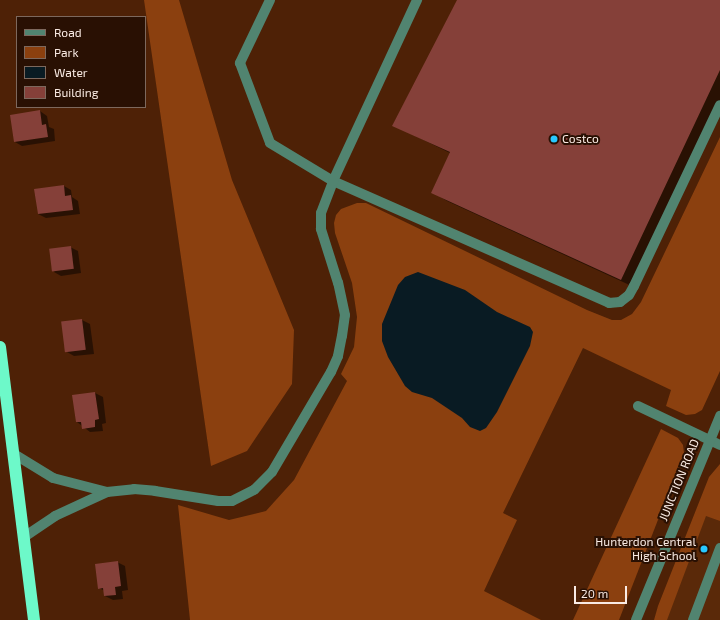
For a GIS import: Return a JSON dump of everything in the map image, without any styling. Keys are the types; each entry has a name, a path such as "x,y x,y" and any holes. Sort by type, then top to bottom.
{"highway":[{"path":"0,347 3,399 14,454 34,620"}],"street":[{"path":"270,0 240,63 270,143 333,181 609,302 620,302 628,295 634,286 720,105"},
{"path":"24,537 55,516 107,492 134,489 155,490 218,502 232,501 254,490 272,472 331,372 338,356 345,315 338,283 321,229 321,213 333,181 418,0"},
{"path":"638,406 720,445"},
{"name":"JUNCTION ROAD","path":"636,620 720,416"},
{"path":"14,454 53,478 107,492"},
{"path":"693,620 720,548"}],"shaded area":[{"name":"Hunterdon Central High School","path":"720,478 720,620 655,620"}],"green space":[{"path":"144,0 179,0 232,180 294,330 292,384 247,451 211,466"},
{"path":"720,137 720,371 702,410 695,414 686,415 666,406 671,390 583,348 503,513 517,520 484,591 541,620 190,620 178,505 229,520 266,511 294,480 347,381 341,374 354,347 357,317 352,283 335,233 334,223 336,215 341,209 357,203 366,203 587,310 612,320 621,320 632,314 641,302"},
{"path":"661,429 678,438 683,445 684,453 619,620 573,620"},
{"path":"720,464 720,521 706,516 667,620 654,620 658,606 709,477"}],"water":[{"path":"418,272 465,290 497,312 530,327 533,332 530,346 497,412 486,428 480,431 470,427 462,418 432,398 412,392 405,386 388,357 382,341 382,324 398,285 405,277"}],"building":[{"name":"Costco","path":"457,0 720,0 720,70 621,280 431,193 450,152 392,126"},
{"path":"40,110 42,125 46,124 48,137 14,142 10,115"},
{"path":"64,185 65,196 71,195 73,210 38,214 34,189"},
{"path":"71,246 74,269 52,272 49,249"},
{"path":"82,319 86,350 65,352 61,322"},
{"path":"95,392 99,419 95,420 95,427 82,429 81,422 76,422 72,395"},
{"path":"118,561 121,586 115,587 116,595 104,596 103,588 98,589 95,564"}],"place":[{"name":"Costco","path":"554,139"},
{"name":"Hunterdon Central High School","path":"704,549"}]}
